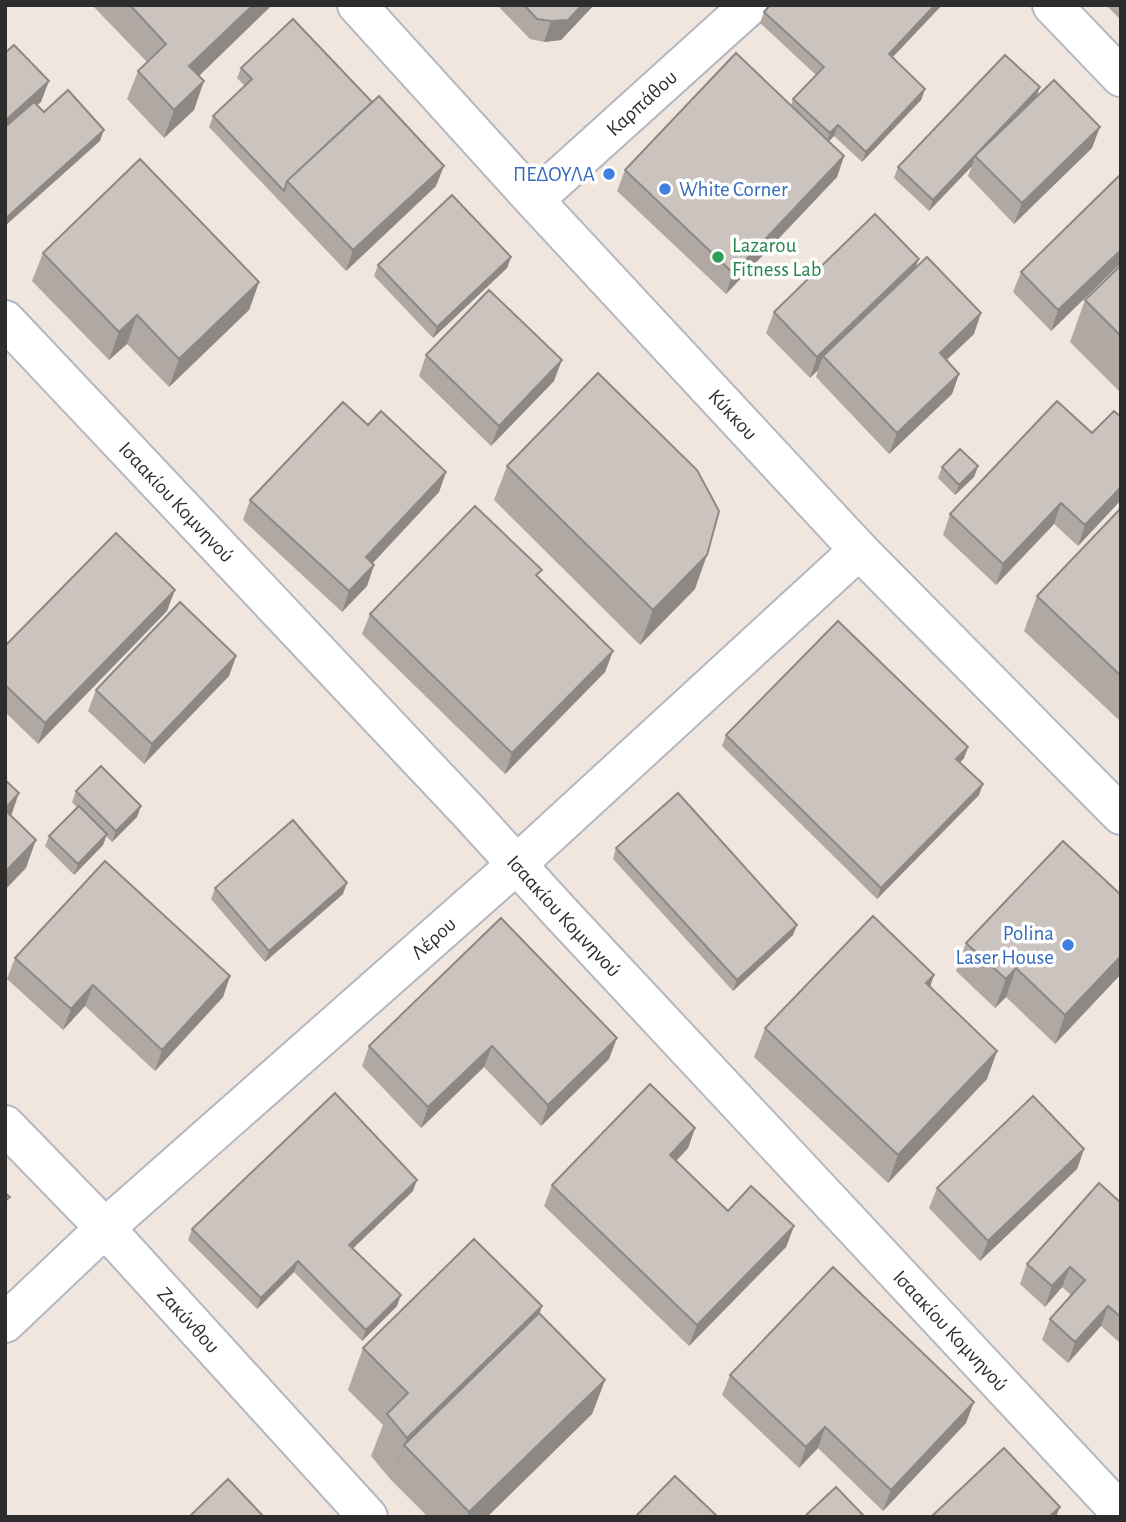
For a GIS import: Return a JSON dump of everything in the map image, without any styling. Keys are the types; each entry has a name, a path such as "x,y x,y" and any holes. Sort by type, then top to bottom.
{"street":[{"name":"Κύκκου","path":"357,5 859,550 1121,814"},
{"name":"Καρπάθου","path":"534,200 750,5"},
{"path":"1052,5 1121,77"},
{"name":"Ισαακίου Κομνηνού","path":"5,320 517,864 1121,1513"},
{"name":"Λέρου","path":"5,1323 105,1228 517,864 859,550"},
{"name":"Ζακύνθου","path":"5,1125 105,1228 368,1517"}],"building":[{"path":"130,5 253,5 189,66 204,81 174,110 138,71 166,44"},
{"path":"524,5 582,5 568,20 551,21 537,19"},
{"path":"770,5 935,5 889,54 925,89 866,152 838,125 830,133 793,99 824,67 764,12"},
{"path":"293,19 372,102 287,181 284,191 213,116 252,79 241,68"},
{"path":"14,45 49,81 5,121 5,52"},
{"path":"736,53 844,156 733,273 625,170"},
{"path":"1005,55 1040,87 933,200 898,167"},
{"path":"1054,80 1100,127 1022,203 975,156"},
{"path":"68,90 104,130 5,219 5,127 34,102 44,112"},
{"path":"379,96 444,166 353,250 287,181"},
{"path":"140,159 259,282 179,359 137,315 119,332 43,253"},
{"path":"1121,174 1121,250 1058,310 1021,272"},
{"path":"452,195 511,257 437,327 378,265"},
{"path":"875,214 919,259 817,357 774,312"},
{"path":"927,257 981,313 940,353 959,374 897,433 823,356"},
{"path":"1121,265 1121,336 1085,300"},
{"path":"489,290 562,360 499,426 426,355"},
{"path":"598,373 697,470 719,511 707,555 653,610 507,466"},
{"path":"1057,401 1092,433 1114,411 1121,417 1121,487 1085,525 1061,503 1003,564 950,514"},
{"path":"343,402 368,425 381,411 446,472 366,557 374,565 349,591 250,500"},
{"path":"960,449 978,466 959,485 942,467"},
{"path":"475,506 542,570 536,575 613,651 512,753 370,614"},
{"path":"1121,508 1121,676 1037,596"},
{"path":"116,533 175,590 45,723 5,685 5,646"},
{"path":"180,602 236,656 152,744 96,690"},
{"path":"838,621 968,747 956,759 983,784 881,888 726,735"},
{"path":"101,766 141,806 116,831 76,791"},
{"path":"5,780 19,793 5,809"},
{"path":"678,793 797,925 737,980 616,848"},
{"path":"79,806 107,834 78,864 49,836"},
{"path":"5,810 36,840 5,872"},
{"path":"293,820 347,883 269,951 215,888"},
{"path":"1063,841 1121,895 1121,956 1065,1015 1016,968 1006,979 966,943"},
{"path":"105,861 230,976 162,1050 93,985 71,1009 15,958"},
{"path":"873,916 934,975 926,983 997,1051 898,1155 765,1028"},
{"path":"501,918 617,1038 548,1105 492,1046 428,1107 369,1046"},
{"path":"650,1084 695,1128 670,1155 728,1211 751,1186 794,1226 697,1325 552,1185"},
{"path":"335,1093 417,1180 349,1245 401,1295 366,1330 298,1261 261,1298 192,1229"},
{"path":"1033,1096 1084,1149 988,1241 937,1188"},
{"path":"1099,1183 1121,1203 1121,1317 1108,1306 1075,1342 1050,1319 1085,1280 1070,1267 1052,1286 1027,1264"},
{"path":"474,1239 542,1306 407,1438 387,1414 408,1393 363,1348"},
{"path":"833,1267 974,1402 891,1490 825,1427 806,1447 730,1375"},
{"path":"539,1313 605,1380 469,1512 404,1445"},
{"path":"1004,1448 1060,1507 1049,1517 931,1517"},
{"path":"675,1476 718,1517 635,1517"},
{"path":"228,1479 264,1517 189,1517"},
{"path":"836,1487 865,1517 804,1517"}],"place":[{"name":"ΠΕΔΟΥΛΑ","path":"609,174"},
{"name":"White Corner","path":"665,189"},
{"name":"Lazarou Fitness Lab","path":"718,257"},
{"name":"Polina Laser House","path":"1068,945"}]}
